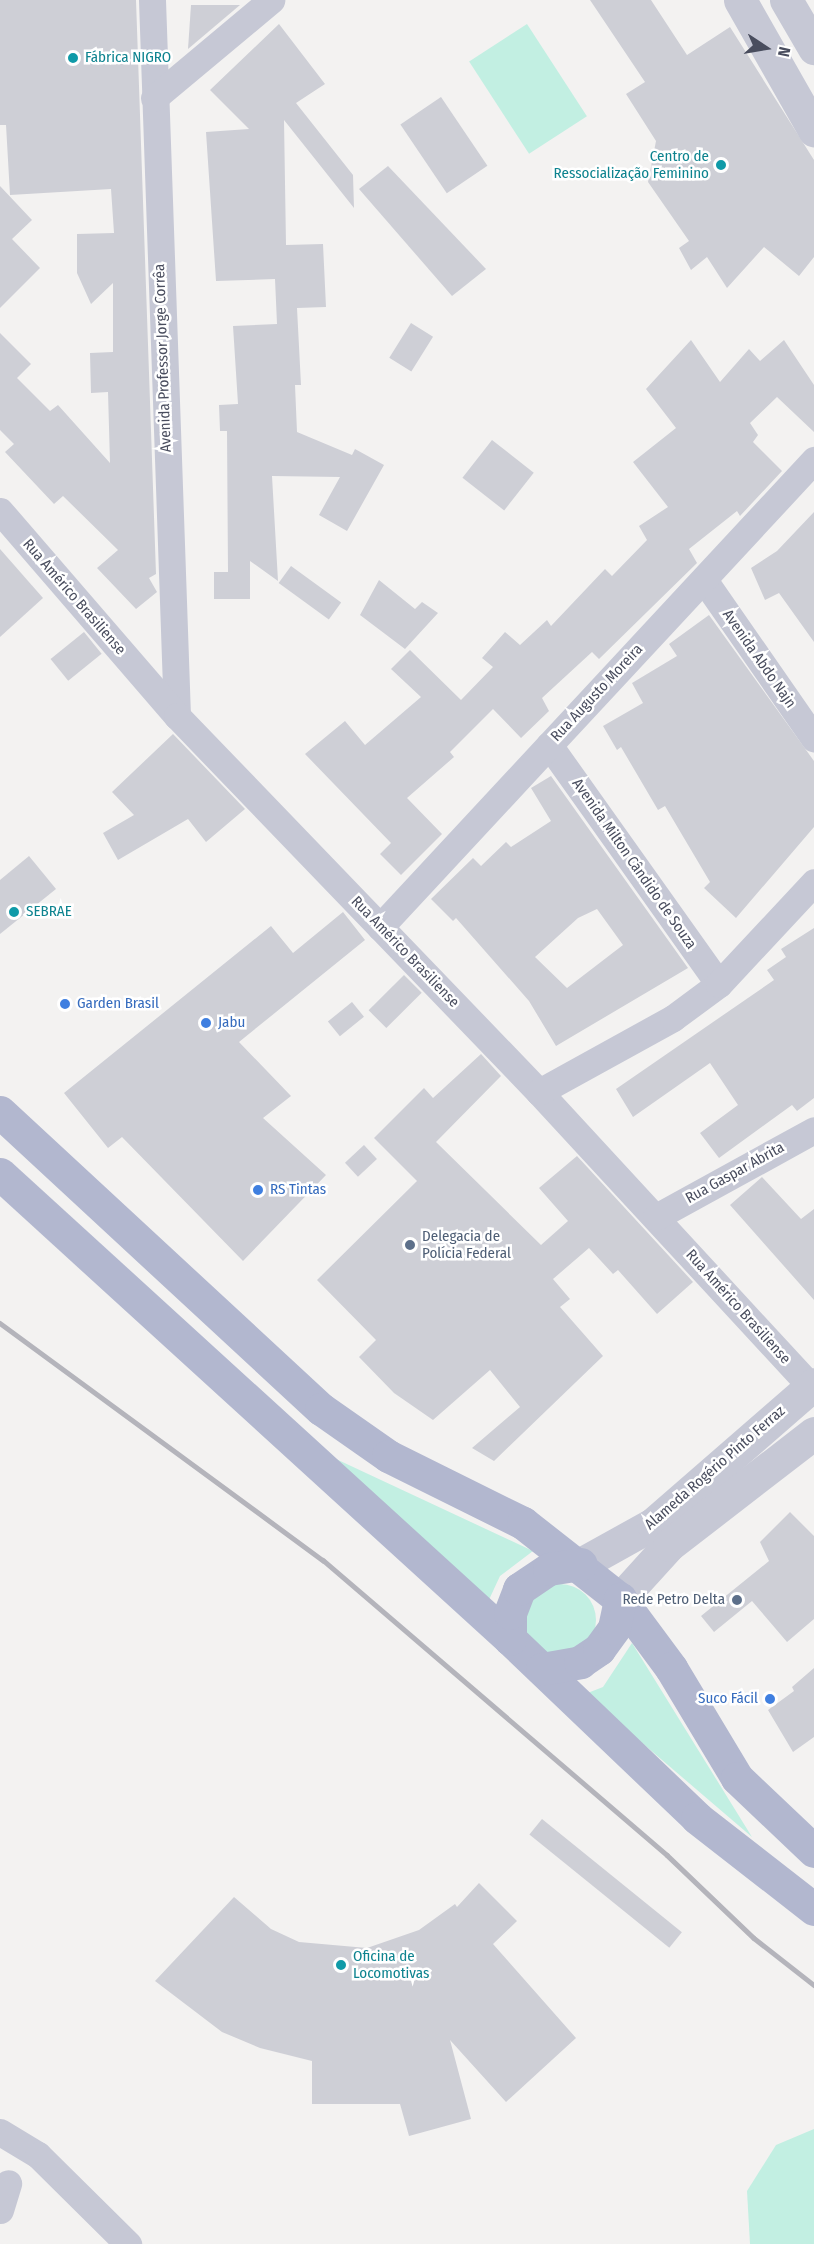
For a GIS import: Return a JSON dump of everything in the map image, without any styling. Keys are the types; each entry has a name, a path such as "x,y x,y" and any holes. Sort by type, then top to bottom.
{"main road":[{"path":"0,1112 321,1408 388,1456 523,1523 581,1564 620,1599 671,1668 737,1778 814,1851"},
{"path":"0,1174 510,1639 697,1818 814,1909"},
{"path":"510,1639 510,1613 519,1589 549,1569 581,1564"},
{"path":"542,1670 580,1662 600,1648 614,1628 620,1599"}],"street":[{"name":"Avenida Professor Jorge Corrêa","path":"152,0 177,716"},
{"path":"154,98 271,0"},
{"path":"740,0 814,130"},
{"path":"786,0 814,48"},
{"name":"Rua Augusto Moreira","path":"380,927 814,460"},
{"name":"Rua Américo Brasiliense","path":"0,512 177,716 539,1092 813,1387"},
{"name":"Avenida Abdo Najn","path":"704,580 814,738"},
{"name":"Avenida Milton Cândido de Souza","path":"549,745 719,984"},
{"path":"539,1092 673,1018 719,984 814,882"},
{"name":"Rua Gaspar Abrita","path":"656,1217 814,1130"},
{"name":"Alameda Rogério Pinto Ferraz","path":"581,1564 654,1524 813,1387"},
{"name":"Alameda Rogério Pinto Ferraz","path":"620,1599 647,1575 669,1545 814,1433"},
{"path":"0,2132 38,2155 128,2244"},
{"path":"0,2210 8,2183"}],"green space":[{"path":"527,24 587,116 529,154 469,62"},
{"path":"336,1459 533,1551 500,1576 487,1604"},
{"path":"560,1584 580,1590 590,1600 596,1620 590,1640 580,1650 560,1656 540,1650 530,1640 524,1620 530,1600 540,1590"},
{"path":"632,1643 752,1837 585,1694 603,1687"},
{"path":"814,2129 814,2244 750,2244 747,2191 776,2145"}],"building":[{"path":"0,0 136,0 156,574 149,578 157,592 136,609 97,568 118,550 63,496 54,504 5,452 14,444 0,430 0,333 31,364 17,378 50,411 58,405 110,463 108,392 91,393 90,353 113,352 113,283 91,304 77,273 77,234 114,233 111,189 10,195 6,125 0,125"},
{"name":"Centro de Ressocialização Feminino","path":"590,0 651,0 687,55 730,27 814,160 814,257 799,276 764,247 727,288 707,257 691,270 679,248 689,241 648,182 656,141 626,94 645,82"},
{"path":"191,5 240,5 188,49"},
{"path":"279,24 325,84 296,103 353,175 354,208 284,120 286,245 323,244 326,307 297,308 301,385 295,385 297,432 352,455 355,449 384,465 347,531 319,515 340,477 272,476 278,581 250,561 250,599 214,599 214,572 228,572 227,431 220,431 219,405 238,404 233,326 277,324 275,279 216,281 206,132 249,129 210,90"},
{"path":"441,97 487,166 447,193 400,124"},
{"path":"388,166 486,269 452,296 359,189"},
{"path":"0,186 32,220 12,239 40,268 0,308"},
{"path":"411,323 433,337 411,372 389,358"},
{"path":"691,340 720,382 749,349 760,361 784,340 814,385 814,432 777,397 750,423 758,435 753,442 782,471 740,516 737,511 689,549 697,563 599,659 592,652 542,698 549,711 521,738 493,709 450,752 454,757 407,798 442,834 401,875 380,854 391,843 305,754 345,721 365,745 421,697 391,669 410,650 461,700 493,667 482,658 505,632 520,645 547,620 551,626 605,569 612,576 647,540 639,526 668,507 633,462 676,428 646,389"},
{"path":"492,440 534,473 504,510 462,478"},
{"path":"814,512 814,642 779,593 765,600 751,568 777,551"},
{"path":"0,549 43,598 0,637"},
{"path":"291,566 341,602 329,619 279,583"},
{"path":"379,580 415,609 422,602 438,613 405,649 360,615"},
{"path":"709,615 814,761 814,827 736,918 704,888 710,882 665,806 658,810 621,747 617,750 603,726 643,703 632,683 677,656 669,644"},
{"path":"84,632 102,654 68,681 51,659"},
{"path":"173,734 245,809 206,842 188,819 118,860 103,833 134,815 112,792"},
{"path":"551,776 688,968 556,1046 529,1001 456,918 453,921 431,899 473,858 481,866 506,842 511,847 551,821 531,788","holes":["597,909 623,945 567,988 535,957 578,918"]},
{"name":"SEBRAE","path":"29,856 56,889 0,934 0,880"},
{"path":"343,912 365,940 239,1042 291,1096 263,1118 326,1175 243,1261 122,1137 108,1148 64,1093 271,926 293,953"},
{"path":"814,928 814,1098 797,1111 792,1105 719,1158 700,1133 738,1105 710,1063 633,1117 616,1089 774,980 767,970 786,957 781,949"},
{"path":"404,975 422,993 386,1028 369,1010"},
{"path":"352,1002 364,1017 340,1036 328,1022"},
{"path":"481,1054 501,1076 436,1142 541,1245 568,1221 539,1188 577,1156 693,1282 657,1314 618,1270 613,1274 589,1248 553,1279 570,1299 560,1307 603,1356 494,1461 472,1448 520,1407 490,1370 433,1420 394,1393 359,1357 376,1340 317,1280 417,1181 374,1138 424,1088 433,1098"},
{"path":"364,1145 377,1159 358,1177 345,1163"},
{"path":"762,1177 801,1219 814,1209 814,1300 730,1205"},
{"path":"790,1512 814,1536 814,1619 787,1642 752,1601 714,1632 701,1616 769,1561 760,1542"},
{"path":"814,1668 814,1737 793,1752 768,1710 794,1691 792,1687"},
{"path":"542,1819 682,1932 669,1948 529,1835"},
{"name":"Oficina de Locomotivas","path":"479,1883 517,1921 493,1944 576,2038 506,2102 450,2040 471,2119 409,2136 400,2104 312,2104 312,2061 260,2048 222,2032 155,1981 234,1897 271,1929 299,1942 367,1948 419,1930 455,1904 457,1907"}],"railway":[{"path":"0,1323 323,1560 667,1855 754,1938 814,1985"}],"place":[{"name":"Fábrica NIGRO","path":"73,58"},
{"name":"Centro de Ressocialização Feminino","path":"721,165"},
{"name":"SEBRAE","path":"14,912"},
{"name":"Garden Brasil","path":"65,1004"},
{"name":"Jabu","path":"206,1023"},
{"name":"RS Tintas","path":"258,1190"},
{"name":"Delegacia de Polícia Federal","path":"410,1245"},
{"name":"Rede Petro Delta","path":"737,1600"},
{"name":"Suco Fácil","path":"770,1699"},
{"name":"Oficina de Locomotivas","path":"341,1965"}]}
